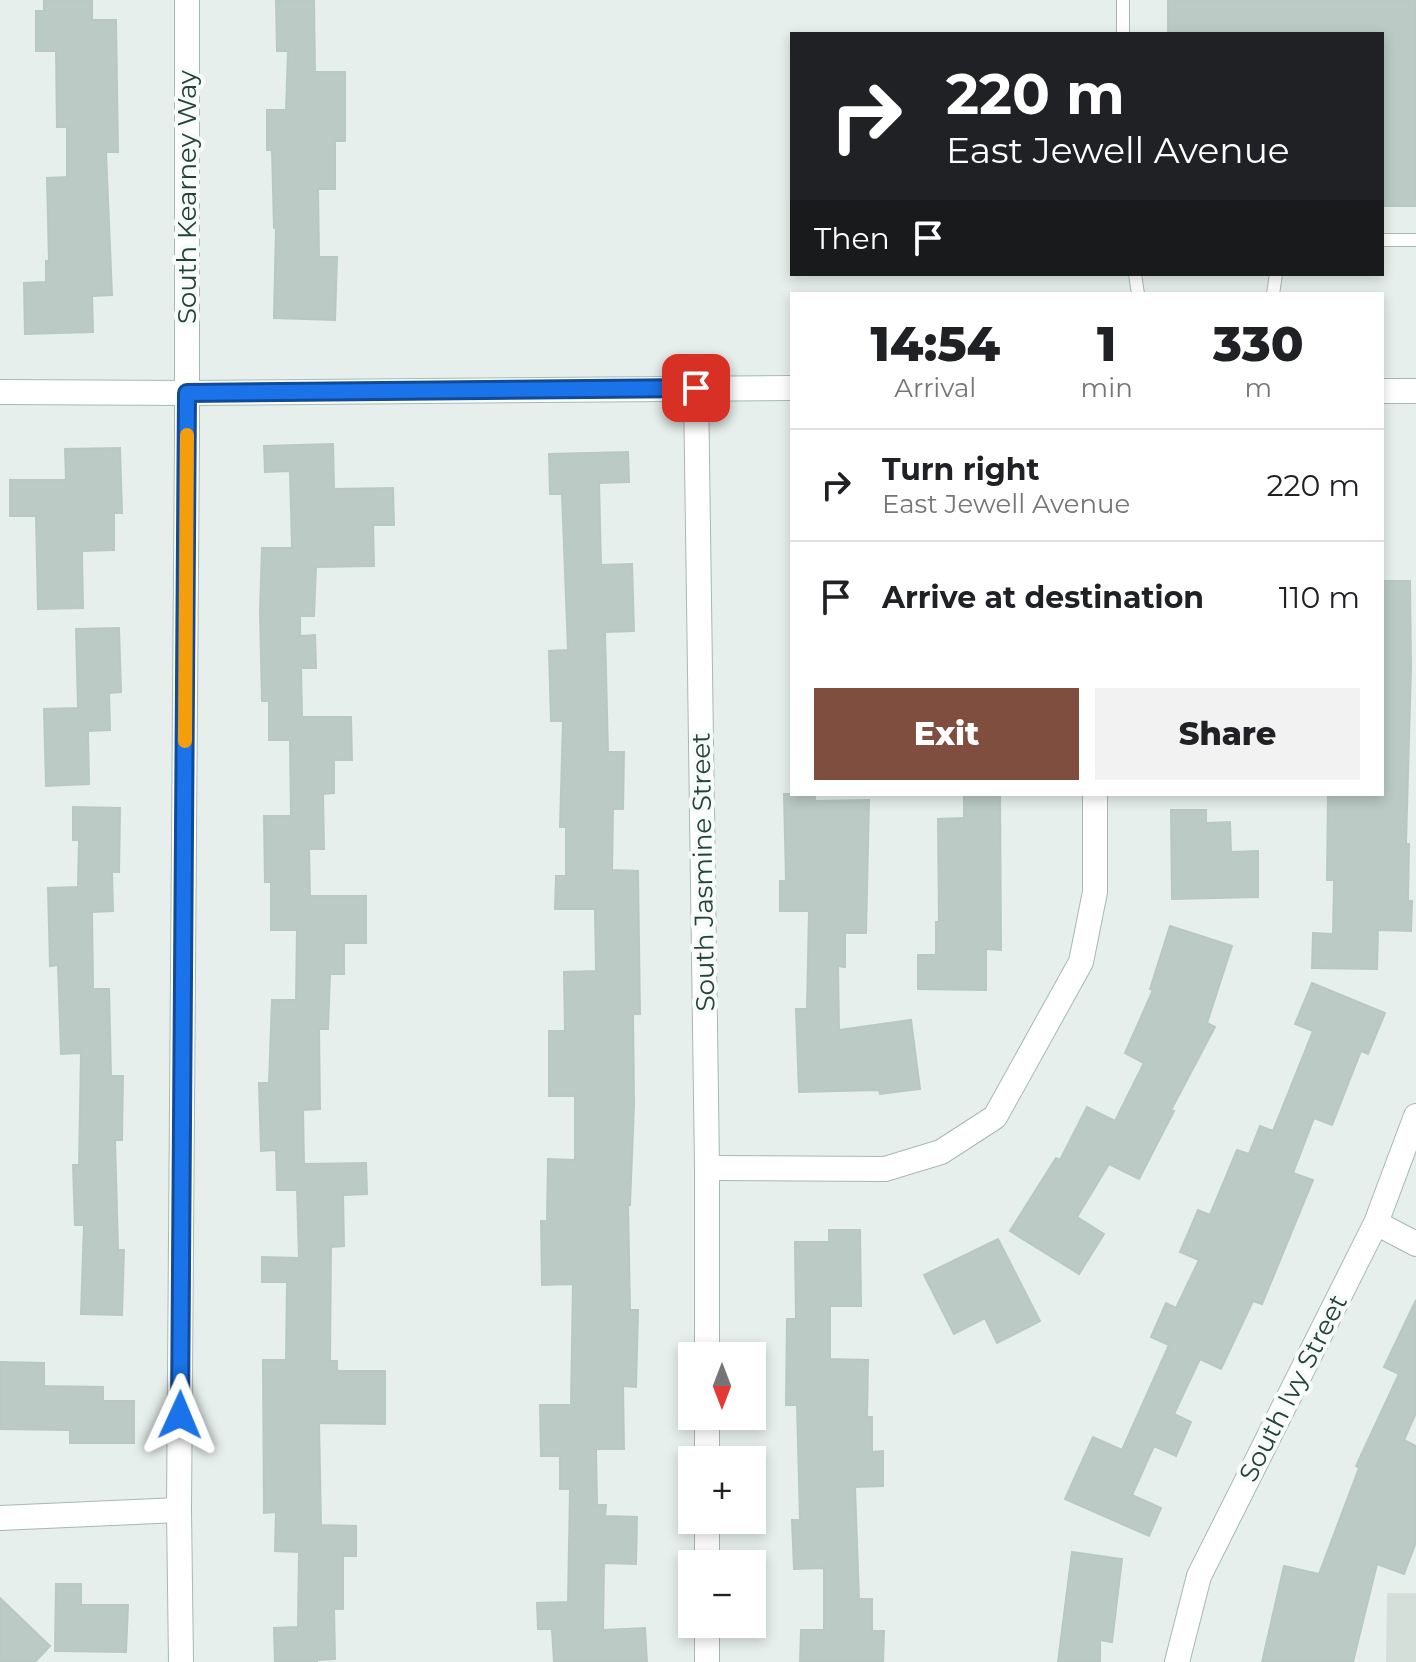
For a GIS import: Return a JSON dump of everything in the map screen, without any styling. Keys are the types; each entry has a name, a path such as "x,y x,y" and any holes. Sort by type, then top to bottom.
{"street":[{"name":"South Kearney Way","path":"181,1662 179,1510 187,0"},
{"name":"South Jasmine Street","path":"696,388 707,1342"},
{"path":"0,392 790,388"},
{"path":"1384,391 1416,391"},
{"path":"707,1168 885,1169 941,1152 995,1117 1081,962 1095,892 1095,796"},
{"name":"South Ivy Street","path":"1177,1662 1199,1576 1376,1223 1416,1116"},
{"path":"1376,1223 1416,1244"},
{"path":"0,1518 179,1510"},
{"path":"707,1638 707,1662"}],"lane":[{"path":"1123,0 1123,32"},
{"path":"1384,240 1416,240"}],"shaded area":[{"path":"1387,1593 1416,1593 1416,1662 1386,1662"}],"building":[{"path":"44,0 92,0 92,20 116,20 118,152 106,152 112,295 92,296 93,332 25,334 24,283 46,282 46,261 49,261 47,178 67,177 67,127 57,127 56,51 36,51 36,11 44,11"},
{"path":"276,0 314,0 315,72 345,72 345,141 335,141 335,189 318,189 319,257 337,257 335,320 274,318 276,228 272,150 267,150 267,110 286,110 288,51 277,51"},
{"path":"1168,0 1416,0 1416,206 1384,206 1384,32 1168,32"},
{"path":"333,444 334,489 393,488 394,525 373,525 374,566 316,567 314,616 300,616 300,636 315,635 316,668 301,668 302,717 351,717 352,760 334,760 334,793 323,794 324,849 309,849 310,896 366,896 366,943 344,943 344,974 330,974 328,1029 319,1029 320,1109 303,1110 304,1164 366,1163 367,1194 343,1195 344,1246 331,1247 330,1361 337,1361 337,1371 385,1371 385,1424 319,1423 321,1525 356,1526 356,1556 343,1556 343,1609 334,1609 335,1659 275,1662 274,1628 298,1627 299,1552 275,1551 276,1512 264,1513 263,1360 286,1360 287,1282 262,1282 262,1257 299,1258 297,1190 277,1190 276,1150 261,1151 259,1083 269,1083 272,1000 296,1000 297,930 271,930 271,882 265,882 264,816 291,816 290,740 269,740 269,701 262,701 262,548 292,548 290,471 265,472 264,446"},
{"path":"120,448 122,513 114,513 114,550 82,551 83,608 38,609 36,516 10,516 10,480 66,480 65,449"},
{"path":"628,452 629,482 599,483 601,565 632,564 634,631 605,632 608,752 624,752 623,809 613,809 612,870 638,871 640,1014 633,1014 634,1104 628,1205 630,1310 638,1310 636,1387 623,1386 624,1449 596,1449 597,1505 606,1505 605,1516 637,1517 636,1564 604,1563 603,1630 645,1628 647,1662 554,1662 552,1629 538,1629 537,1603 568,1602 570,1489 560,1489 560,1456 541,1456 540,1405 571,1405 573,1284 542,1285 541,1221 547,1221 548,1159 575,1160 575,1096 549,1096 549,1031 565,1031 564,972 596,971 595,909 555,909 556,876 566,876 566,827 560,827 563,721 551,721 549,651 568,650 562,494 550,494 549,454"},
{"path":"1384,581 1410,581 1406,844 1409,844 1411,931 1378,930 1377,969 1312,968 1313,933 1333,934 1334,880 1327,880 1328,796 1384,796"},
{"path":"119,628 121,692 109,693 110,730 88,731 89,784 46,786 44,709 78,708 76,629"},
{"path":"784,794 815,796 815,801 869,800 866,933 845,933 845,967 838,966 839,1030 911,1020 920,1089 880,1094 879,1090 799,1092 796,1009 807,1009 809,911 780,911 780,881 786,881"},
{"path":"964,796 1000,796 1001,950 986,949 986,990 918,989 918,955 936,955 936,922 939,922 938,819 964,818"},
{"path":"73,807 120,808 119,872 112,872 113,911 92,912 93,989 109,989 111,1076 123,1076 122,1140 115,1140 118,1250 124,1250 122,1315 81,1314 84,1225 75,1225 73,1165 79,1165 81,1053 61,1054 58,965 50,966 48,888 78,887 79,840 73,840"},
{"path":"1171,810 1206,810 1206,823 1230,822 1231,852 1258,851 1258,897 1172,899"},
{"path":"1170,926 1232,946 1207,1023 1215,1027 1139,1179 1109,1164 1077,1217 1104,1234 1079,1274 1010,1231 1056,1158 1060,1160 1087,1107 1115,1121 1144,1063 1125,1053 1153,990 1150,989"},
{"path":"1312,983 1385,1013 1368,1054 1361,1051 1332,1125 1314,1118 1293,1173 1313,1180 1262,1304 1253,1301 1221,1369 1200,1359 1174,1414 1191,1422 1176,1456 1154,1446 1132,1495 1161,1508 1149,1536 1065,1499 1093,1437 1122,1450 1169,1345 1151,1337 1166,1303 1176,1308 1199,1260 1180,1252 1198,1210 1210,1215 1237,1150 1249,1154 1260,1126 1273,1131 1313,1031 1295,1024"},
{"path":"829,1230 860,1230 861,1306 830,1306 830,1359 868,1360 867,1417 872,1417 872,1452 883,1451 883,1486 855,1487 859,1599 872,1599 872,1631 884,1631 883,1662 800,1662 801,1630 824,1630 824,1568 794,1569 792,1520 800,1520 797,1405 786,1405 787,1319 796,1319 795,1242 829,1242"},
{"path":"998,1239 1040,1321 997,1343 985,1318 954,1334 924,1275"},
{"path":"1416,1300 1416,1413 1404,1440 1416,1446 1416,1542 1404,1574 1377,1564 1353,1662 1262,1662 1284,1566 1319,1574 1359,1468 1356,1466 1399,1374 1384,1367"},
{"path":"0,1362 44,1363 44,1386 103,1387 103,1401 134,1401 134,1443 70,1443 70,1430 0,1429"},
{"path":"1072,1552 1122,1559 1112,1642 1100,1640 1100,1662 1058,1662"},
{"path":"56,1584 81,1584 81,1605 128,1605 126,1652 55,1651"},
{"path":"0,1598 50,1646 35,1662 0,1662"}],"slow traffic":[{"path":"185,741 187,435"}],"route":[{"path":"180,1415 187,393 696,388"}]}
